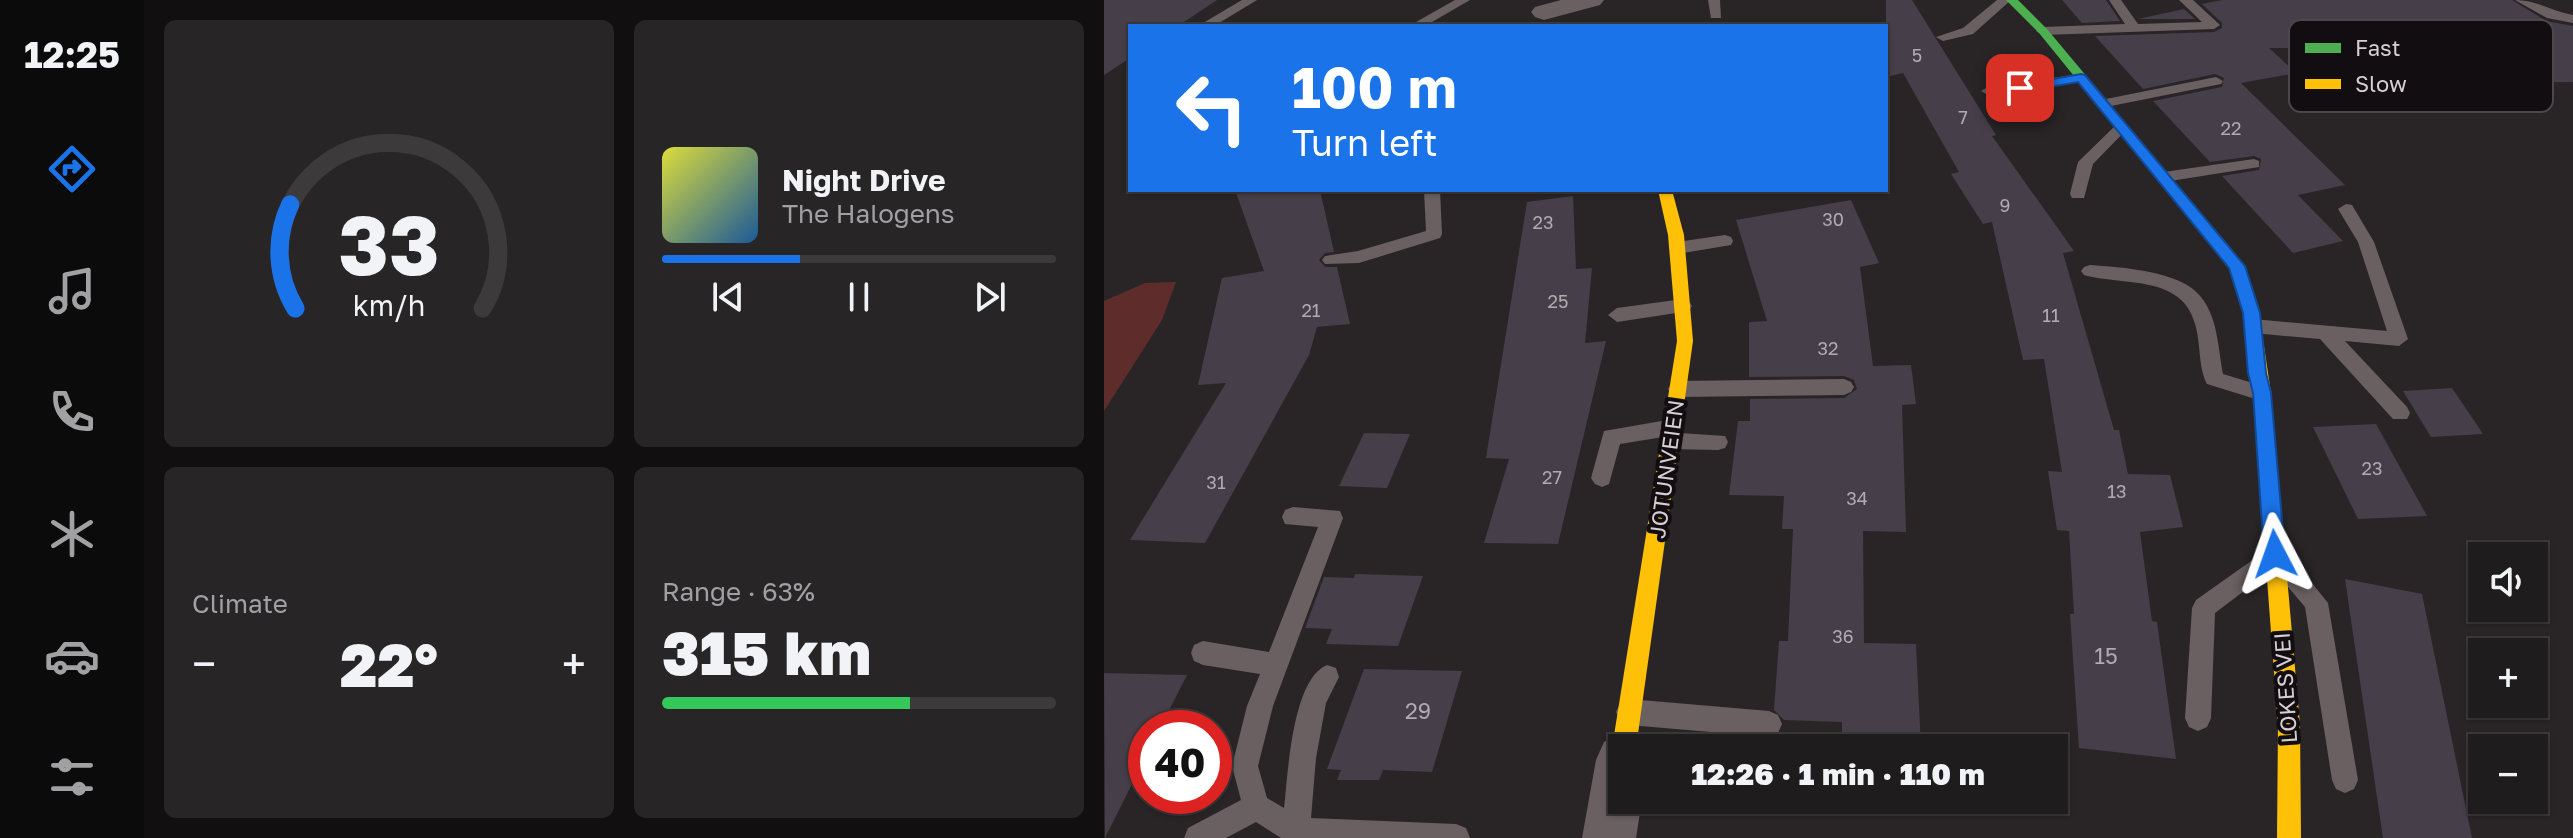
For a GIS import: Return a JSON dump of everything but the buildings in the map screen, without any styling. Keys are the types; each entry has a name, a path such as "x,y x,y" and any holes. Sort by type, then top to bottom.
{"street":[{"path":"1542,13 1591,0"},
{"name":"LOKES VEI","path":"2012,0 2023,7 2237,266 2253,326 2262,393 2289,725 2289,838"},
{"name":"JOTUNVEIEN","path":"1626,734 1685,341 1677,248 1665,192"}],"lane":[{"path":"1208,24 1251,0"},
{"path":"1419,24 1464,0"},
{"path":"1714,0 1716,15"},
{"path":"1943,37 1968,31 2005,0"},
{"path":"2115,0 2134,28"},
{"path":"2043,31 2214,25 2185,0"},
{"path":"2521,0 2552,15 2573,19"},
{"path":"1988,91 2081,78"},
{"path":"2101,104 2216,81"},
{"path":"2078,194 2086,162 2121,128"},
{"path":"2164,177 2254,164"},
{"path":"1331,260 1359,257 1434,234 1432,192"},
{"path":"2253,326 2399,339 2366,242 2346,209"},
{"path":"1677,248 1725,241"},
{"path":"2090,271 2178,286 2194,298 2202,316 2214,379 2262,393"},
{"path":"1617,315 1683,306"},
{"path":"2325,332 2400,413"},
{"path":"1678,389 1844,387"},
{"path":"1602,478 1611,437 1672,434 1718,442"},
{"path":"1293,517 1332,518 1260,706 1245,766 1256,807 1296,834 1456,838"},
{"path":"2198,718 2204,608 2275,554 2316,603 2345,780"},
{"path":"1203,653 1276,665"},
{"path":"1296,834 1303,758 1311,714 1314,699 1327,677"},
{"path":"1740,734 1769,724"},
{"path":"1198,838 1256,807"}],"shaded area":[{"path":"1176,282 1162,320 1104,411 1104,301 1145,283"}],"traffic: fast":[{"path":"2012,0 2043,31 2237,266 2242,282"}],"traffic: slow":[{"path":"1626,734 1685,341 1676,235 1665,192"},
{"path":"2242,282 2251,313 2262,393 2289,725 2289,838"}],"route":[{"path":"2020,88 2081,78 2237,266 2251,313 2262,393 2275,554"}]}
